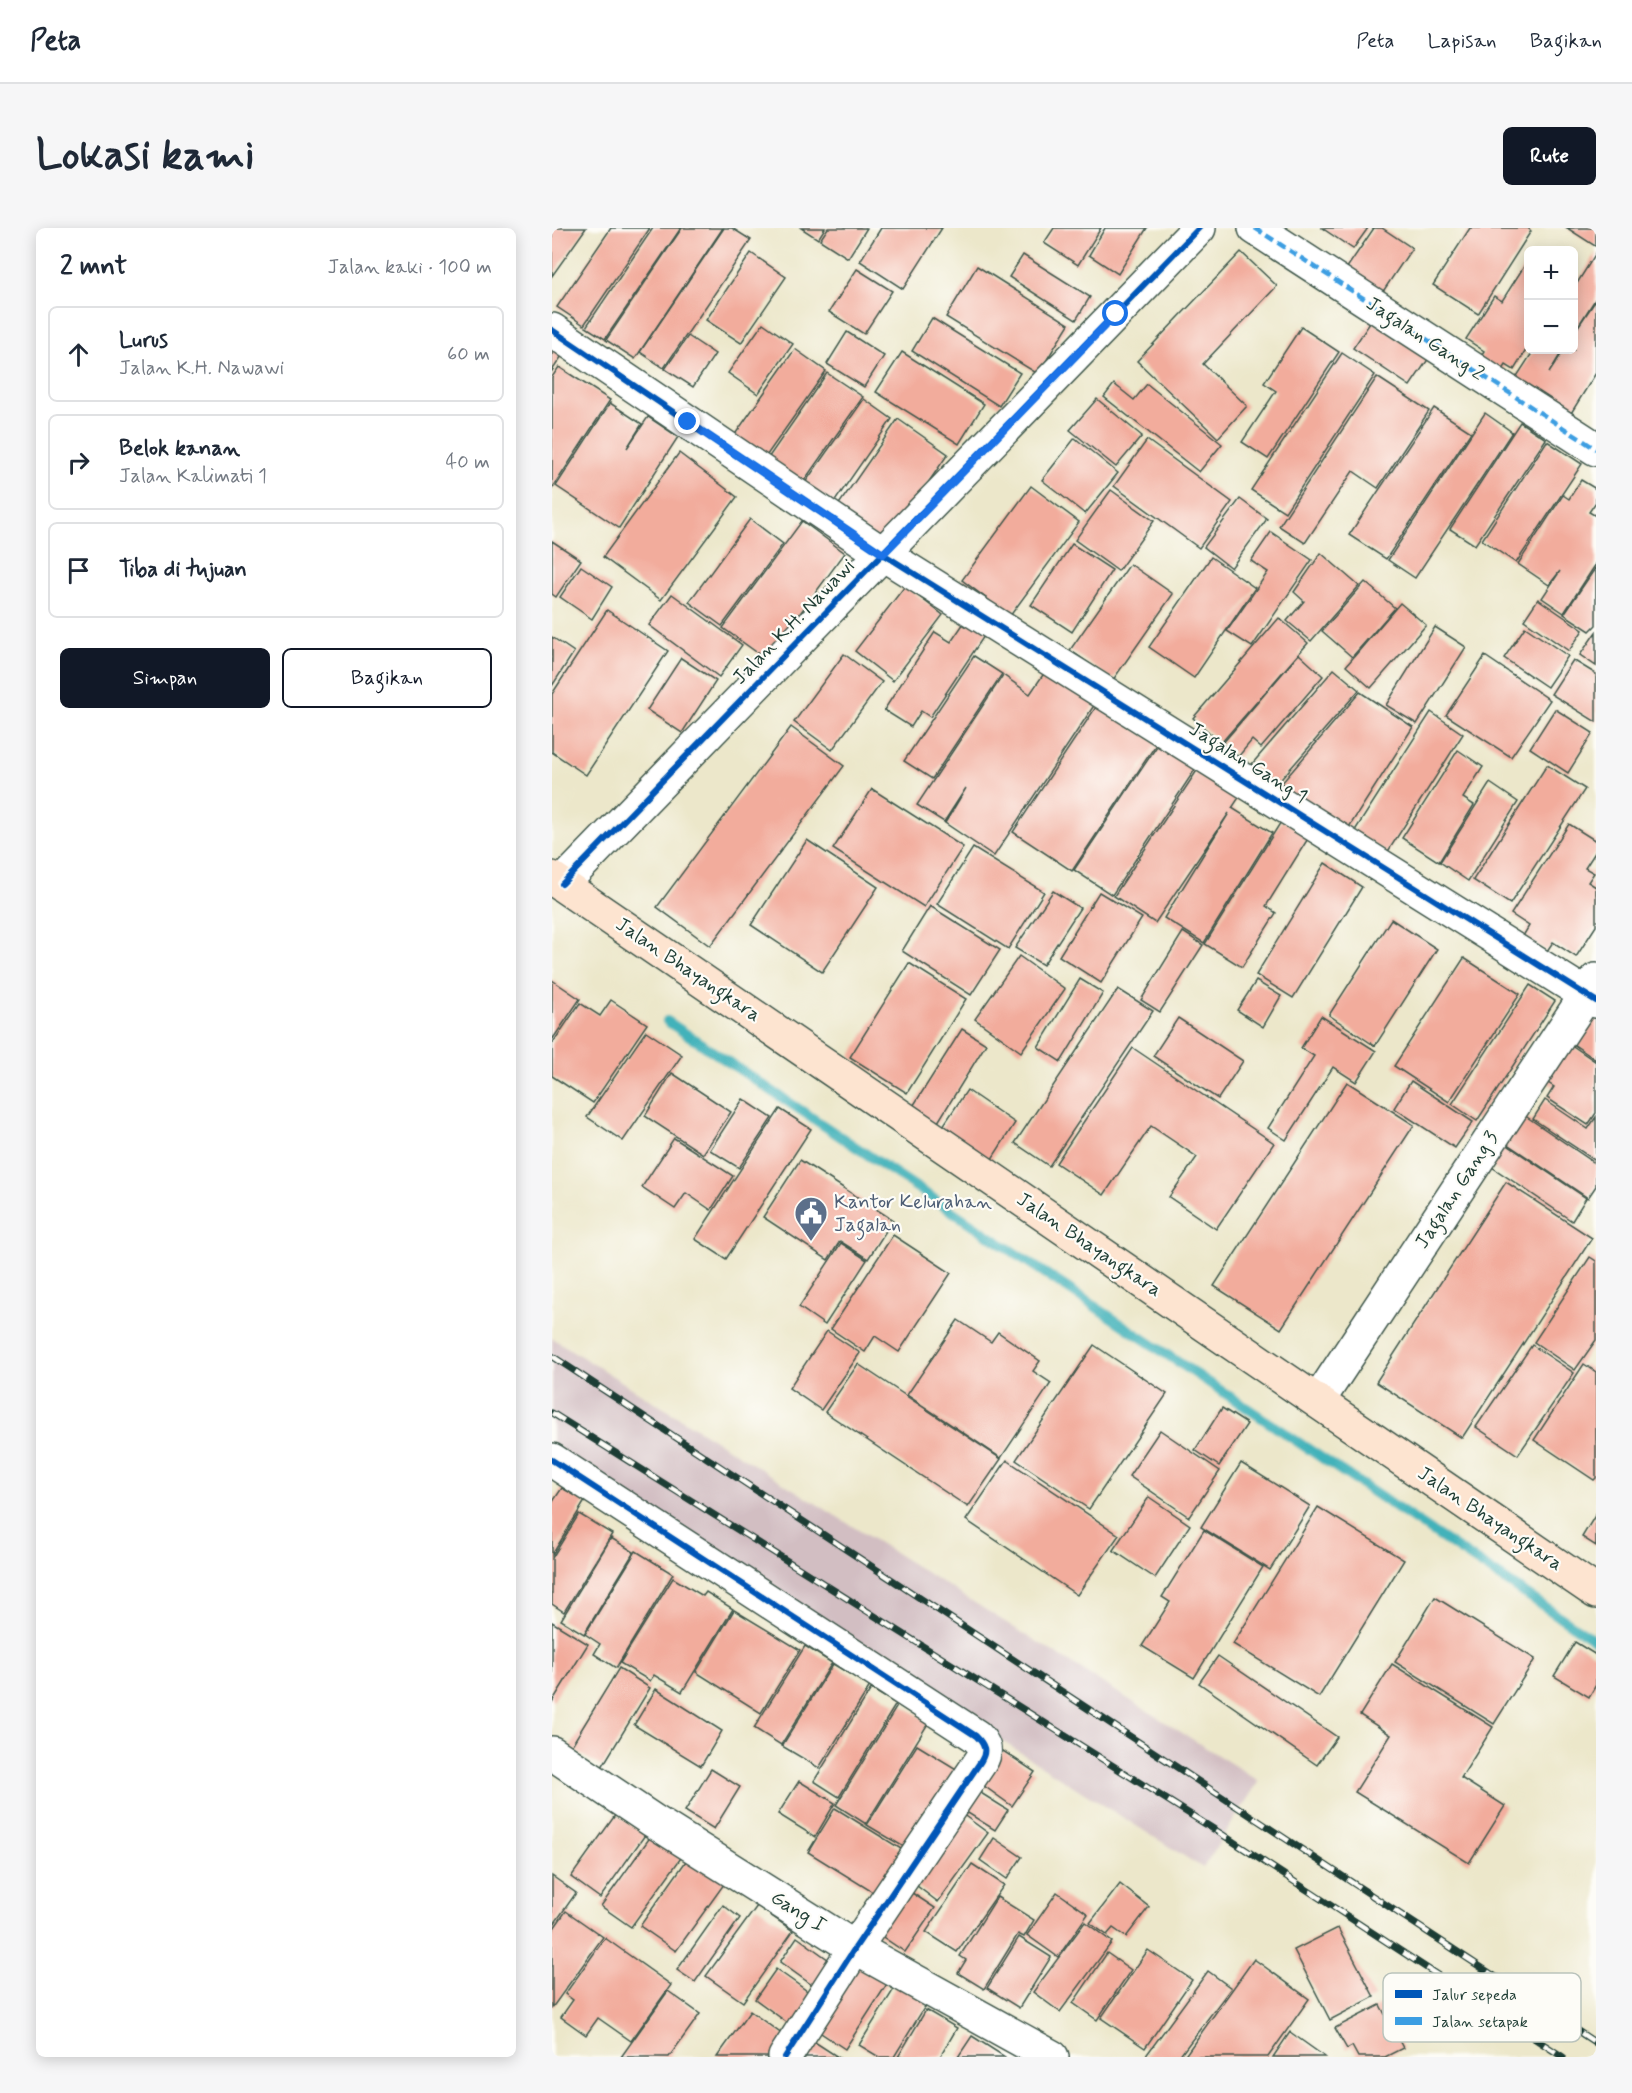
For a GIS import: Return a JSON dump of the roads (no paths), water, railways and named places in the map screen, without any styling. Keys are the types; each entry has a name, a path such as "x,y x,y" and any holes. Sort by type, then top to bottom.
{"main road":[{"name":"Jalan Bhayangkara","path":"557,881 1596,1592"}],"street":[{"name":"Jalan K.H. Nawawi","path":"557,881 883,554 1199,228"},
{"name":"Jagalan Gang 2","path":"1255,228 1596,449"},
{"name":"Jagalan Gang 1","path":"552,330 883,554 1593,992"},
{"name":"Jagalan Gang 3","path":"1318,1401 1593,992"},
{"path":"552,1460 982,1742 985,1754 981,1761 855,1948 785,2057"},
{"name":"Gang I","path":"552,1753 652,1820 855,1948 1052,2057"}],"waterway":[{"path":"667,1021 1596,1641"}],"railway":[{"path":"552,1356 1490,1973"},
{"path":"552,1413 1223,1835 1434,1973"},
{"path":"1581,2033 1596,2043"},
{"path":"1540,2042 1563,2057"}],"place":[{"name":"Kantor Kelurahan Jagalan","path":"811,1242"}]}
